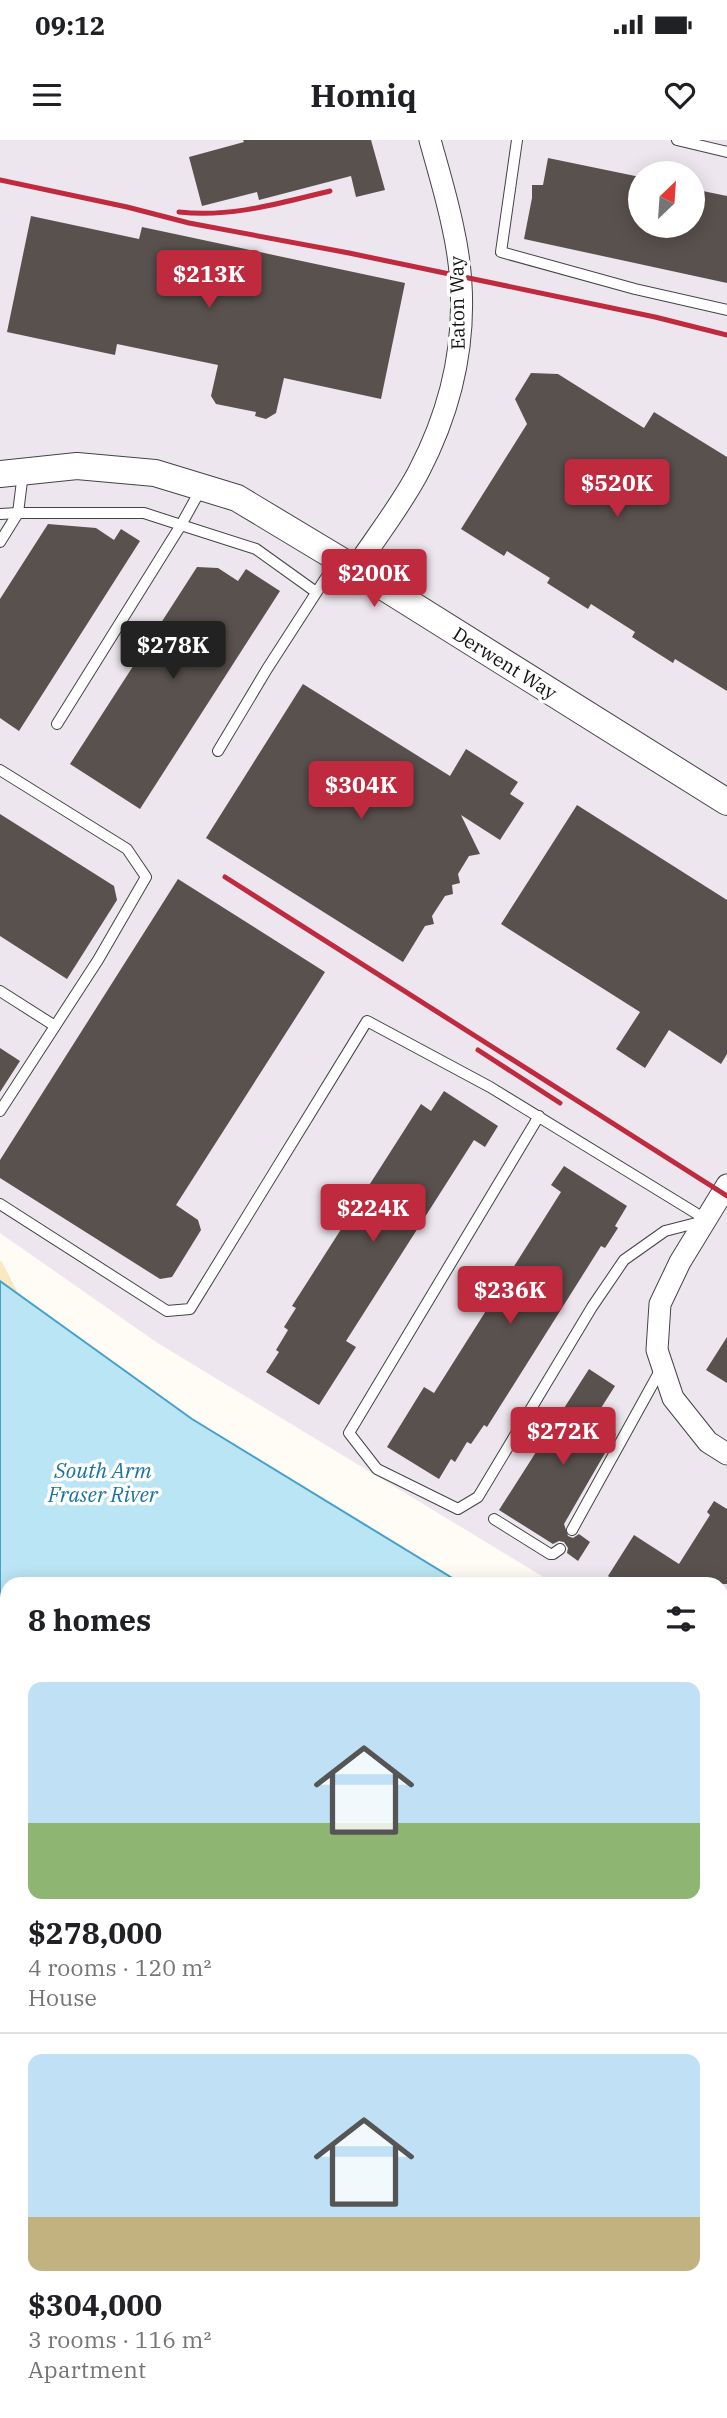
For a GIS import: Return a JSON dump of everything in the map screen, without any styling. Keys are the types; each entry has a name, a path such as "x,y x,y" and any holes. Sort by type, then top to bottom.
{"street":[{"name":"Eaton Way","path":"347,564 419,472 442,420 458,364 461,277 454,228 430,140"},
{"name":"Derwent Way","path":"12,472 77,466 155,473 237,498 727,802"},
{"path":"727,1185 680,1262 660,1304 657,1350 673,1398 708,1442 727,1454"}],"lane":[{"path":"517,140 501,252 635,289 727,310"},
{"path":"677,140 727,152"},
{"path":"0,542 18,513 12,472"},
{"path":"57,724 202,487"},
{"path":"0,514 144,513 256,549 316,592"},
{"path":"218,751 316,592 347,564"},
{"path":"0,770 127,849 146,877 98,960 0,1111"},
{"path":"0,991 55,1026"},
{"path":"0,1204 167,1311 190,1309 367,1021 490,1087 707,1220"},
{"path":"538,1116 349,1433 377,1469 458,1509 478,1497 592,1307 624,1260 665,1231 707,1220"},
{"path":"572,1530 663,1366"},
{"path":"494,1519 550,1554 560,1549"}],"shaded area":[{"path":"0,140 727,140 727,1577 543,1577 156,1342 0,1233"}],"sand":[{"path":"0,1261 2,1262 20,1297 0,1293"}],"water":[{"name":"South Arm Fraser River","path":"0,1281 192,1419 451,1577 0,1577"}],"building":[{"path":"243,140 371,140 385,190 356,197 351,176 259,200 257,192 202,206 189,157 244,142"},
{"path":"548,158 628,175 628,238 705,238 705,191 727,196 727,283 524,239 532,185 543,185"},
{"path":"31,216 139,239 142,227 405,283 381,399 284,378 276,413 266,419 255,416 256,412 216,404 211,396 218,365 117,344 115,355 7,332"},
{"path":"531,373 558,374 644,428 654,412 727,457 727,691 675,659 673,663 632,637 635,632 591,604 588,609 547,583 550,578 507,551 504,556 461,529 527,424 515,399"},
{"path":"48,524 96,528 114,540 121,529 140,541 19,731 0,718 0,599"},
{"path":"197,567 218,568 238,581 246,569 280,591 140,809 70,764"},
{"path":"303,684 450,776 466,749 518,782 510,794 524,803 500,840 461,815 480,854 469,856 458,874 460,883 452,885 453,894 445,896 432,916 434,924 425,926 403,962 206,838"},
{"path":"577,805 727,900 727,1054 721,1064 669,1030 645,1068 616,1049 640,1012 501,924"},
{"path":"0,814 114,886 117,900 67,979 0,936"},
{"path":"178,879 325,972 176,1205 198,1220 201,1230 172,1277 160,1279 0,1178 0,1160"},
{"path":"0,1048 20,1061 0,1092"},
{"path":"444,1091 498,1126 485,1147 474,1140 346,1341 356,1347 319,1405 266,1372 279,1352 276,1350 288,1330 284,1327 296,1308 292,1306 421,1104 431,1111"},
{"path":"564,1166 627,1206 615,1226 618,1228 605,1248 601,1246 487,1427 484,1425 471,1444 467,1442 455,1462 451,1459 439,1479 387,1447 424,1387 434,1393 561,1192 551,1185"},
{"path":"727,1337 727,1383 706,1370"},
{"path":"589,1369 615,1386 594,1419 616,1434 564,1524 568,1536 573,1538 579,1534 590,1542 578,1561 567,1553 568,1548 564,1542 553,1544 499,1510"},
{"path":"714,1501 727,1509 727,1577 608,1576 634,1535 679,1564 710,1515 707,1512"}],"railway":[{"path":"0,180 189,223 349,253 655,317 727,335"},
{"path":"179,212 236,211 330,191"},
{"path":"225,877 727,1196"},
{"path":"478,1050 560,1103"}]}
